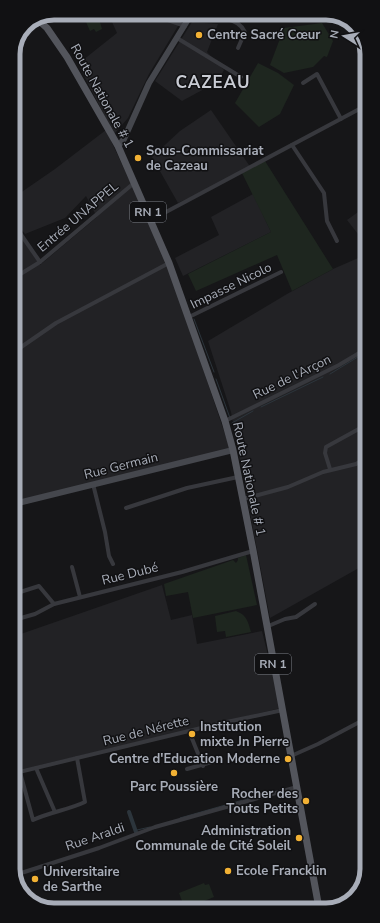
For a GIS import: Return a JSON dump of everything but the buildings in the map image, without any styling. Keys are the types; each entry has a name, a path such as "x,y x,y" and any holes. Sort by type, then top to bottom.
{"main road":[{"name":"Route Nationale # 1","path":"41,23 47,28 60,46 118,146 169,263 225,421 233,450 243,499 266,627 298,787 318,903"}],"street":[{"path":"168,20 185,26"},
{"path":"118,146 124,139 149,83 189,20 231,20 242,25 245,32 238,48"},
{"path":"177,38 240,77"},
{"path":"303,83 317,74 341,119"},
{"path":"151,220 360,109"},
{"path":"292,145 324,193 327,221 337,241"},
{"name":"Entrée UNAPPEL","path":"20,274 40,262 134,183"},
{"path":"20,232 40,262"},
{"path":"20,348 56,323 169,263"},
{"name":"Impasse Nicolo","path":"189,317 281,272"},
{"name":"Rue de l'Arçon","path":"225,421 339,365 360,353"},
{"path":"330,469 325,453 326,447 360,428"},
{"name":"Rue Germain","path":"20,502 233,450"},
{"path":"243,499 288,487 330,469 356,464 360,462"},
{"path":"126,508 187,488 238,477"},
{"path":"93,484 109,556 113,564"},
{"name":"Rue Dubé","path":"20,618 35,614 54,604 182,572 253,551"},
{"path":"72,567 80,597"},
{"path":"20,592 39,586 54,604"},
{"path":"266,627 285,619 296,617 315,604"},
{"name":"Rue de Nérette","path":"20,771 283,710"},
{"path":"291,756 318,744 360,722"},
{"path":"189,731 203,766"},
{"path":"20,782 32,820 85,802 78,758"},
{"path":"187,769 203,766 220,760"},
{"path":"36,768 55,812"},
{"name":"Rue Araldi","path":"21,874 100,848 155,827 298,787"}],"shaded area":[{"path":"85,20 99,20 102,29 96,32 94,29 90,31"},
{"path":"111,20 182,20 149,74 128,118 114,134 78,64 117,33"},
{"path":"192,22 218,24 207,52 224,70 217,82 182,101 155,81"},
{"path":"322,23 333,41 327,57 324,56 313,67 284,73 270,65 284,28"},
{"path":"258,63 278,73 294,85 280,114 259,127 235,103"},
{"path":"211,110 251,168 178,203 152,157 180,131"},
{"path":"106,130 166,259 230,449 20,501 20,237 21,236 40,265 97,217 86,196 65,218 25,234 20,227 20,193 55,169"},
{"path":"265,161 333,269 292,291 277,255 196,291 188,274 271,232 242,173"},
{"path":"253,194 271,232 183,276 175,258 219,235 211,217"},
{"path":"360,211 360,237 347,220"},
{"path":"360,257 360,567 270,618 231,412 208,341 287,294 333,269"},
{"path":"246,555 257,605 193,618 188,592 166,596 164,584 233,560 236,563 238,558"},
{"path":"162,585 171,620 192,615 197,644 262,631 281,708 20,770 20,634"},
{"path":"236,611 245,617 251,632 226,637 225,631 217,632 215,616"},
{"path":"204,883 205,885 209,884 214,897 200,903 183,903 179,893"}],"waterway":[{"path":"194,319 214,372"},
{"path":"330,374 360,356"},
{"path":"261,407 323,377"},
{"path":"216,379 230,418"},
{"path":"232,423 253,411"},
{"path":"180,818 271,792"},
{"path":"129,812 136,832"},
{"path":"137,830 150,827"}],"place":[{"name":"Centre Sacré Cœur","path":"199,35"},
{"name":"Sous-Commissariat de Cazeau","path":"138,158"},
{"name":"Institution mixte Jn Pierre","path":"192,734"},
{"name":"Centre d'Education Moderne","path":"288,759"},
{"name":"Parc Poussière","path":"174,773"},
{"name":"Rocher des Touts Petits","path":"306,801"},
{"name":"Administration Communale de Cité Soleil","path":"299,838"},
{"name":"Ecole Francklin","path":"228,871"},
{"name":"Universitaire de Sarthe","path":"35,879"}],"district":[{"name":"CAZEAU","path":"213,82"}]}
